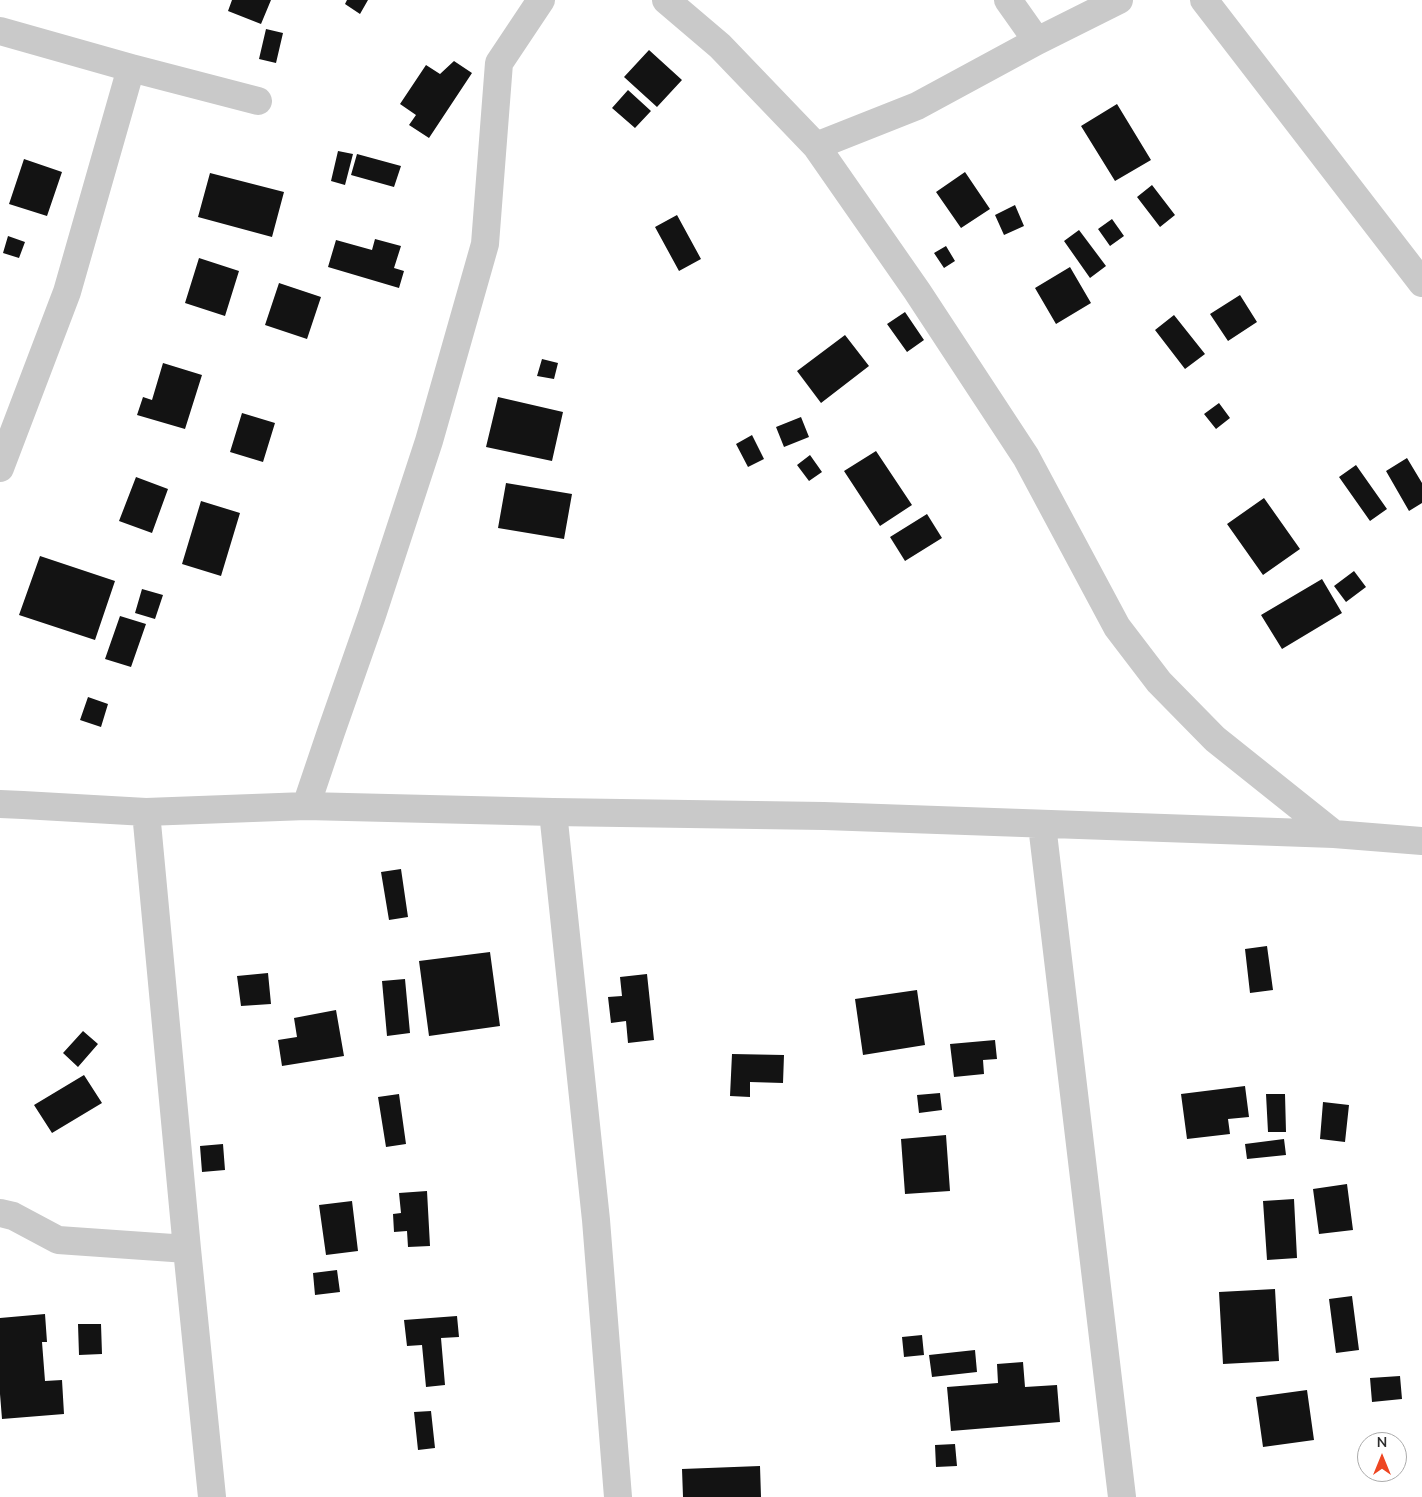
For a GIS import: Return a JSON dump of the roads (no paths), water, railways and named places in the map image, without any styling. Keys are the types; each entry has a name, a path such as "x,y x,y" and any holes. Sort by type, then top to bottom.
{"street":[{"path":"306,806 372,615 429,441 485,244 499,63 541,0"},
{"path":"666,0 720,46 816,146 917,291 1026,457 1117,627 1159,682 1215,739 1334,834"},
{"path":"1008,0 1037,41"},
{"path":"816,146 917,106 1037,41 1118,0"},
{"path":"1204,0 1422,283"},
{"path":"0,31 258,101"},
{"path":"0,468 67,292 131,68"},
{"path":"0,804 146,812 306,806 814,816 1334,834 1422,841"},
{"path":"146,812 212,1497"},
{"path":"553,812 596,1220 618,1497"},
{"path":"1042,825 1122,1497"},
{"path":"0,1213 13,1216 58,1240 187,1249"}]}
